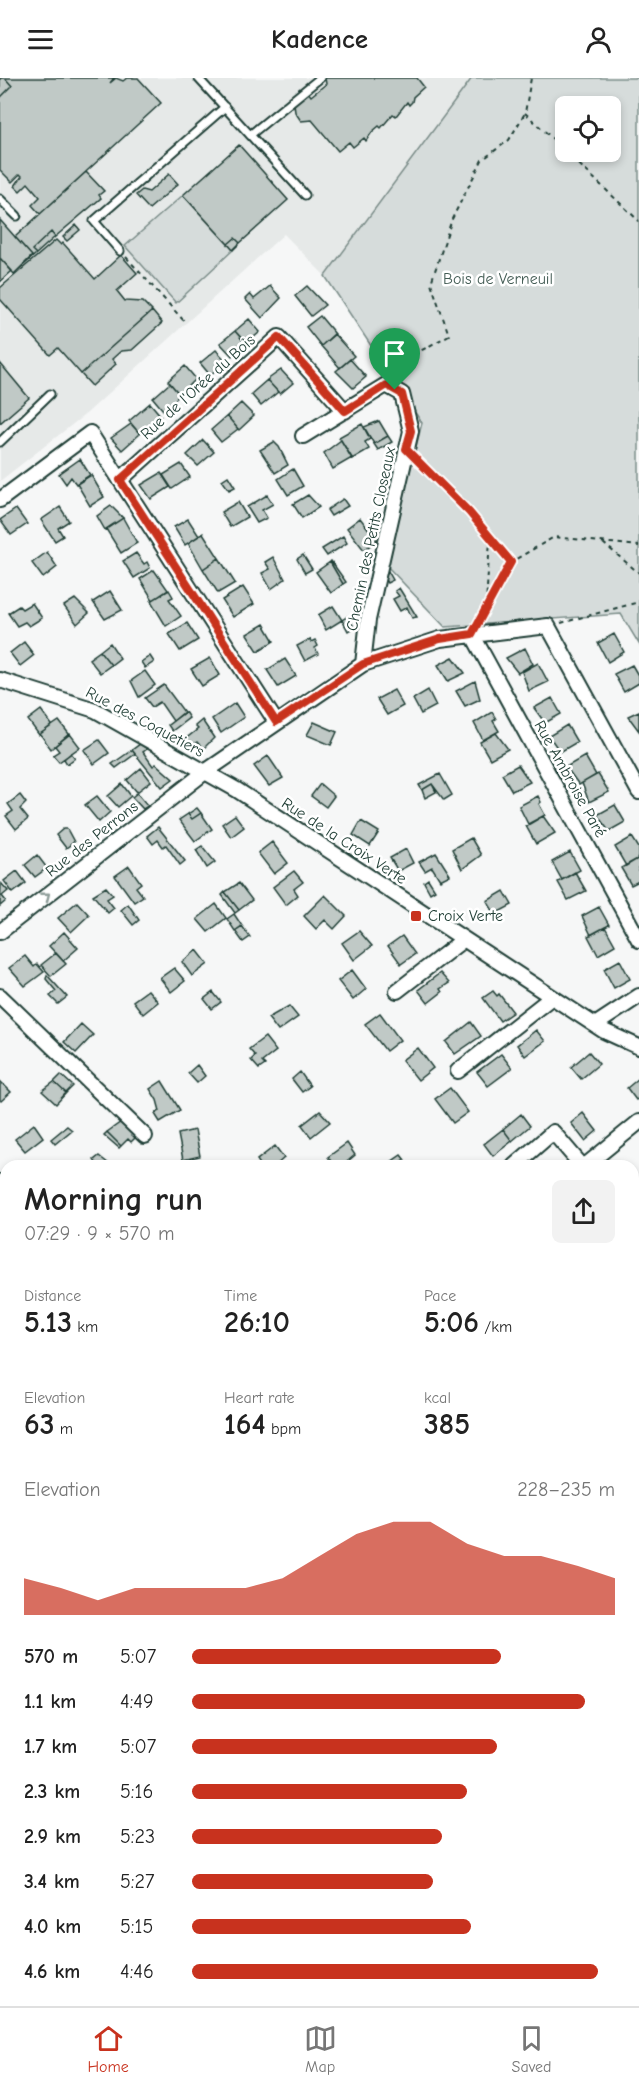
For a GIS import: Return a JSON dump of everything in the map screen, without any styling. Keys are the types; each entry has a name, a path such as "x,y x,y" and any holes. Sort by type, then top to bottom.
{"street":[{"name":"Rue de l'Orée du Bois","path":"120,480 279,337 345,411"},
{"path":"303,436 386,385 395,390"},
{"name":"Chemin des Petits Closeaux","path":"363,664 368,621 411,431 402,394 395,390"},
{"path":"0,500 90,433 276,722"},
{"path":"548,626 639,792"},
{"name":"Rue des Perrons","path":"0,932 205,772 363,664 440,639 548,626"},
{"name":"Rue Ambroise Paré","path":"472,634 639,940"},
{"name":"Rue des Coquetiers","path":"0,680 95,710 205,772"},
{"name":"Rue de la Croix Verte","path":"205,772 595,1025 639,1047"},
{"path":"398,991 464,940"},
{"path":"0,996 145,1136"},
{"path":"595,1025 639,996"},
{"path":"458,1071 552,997"},
{"path":"592,1160 639,1122"},
{"path":"521,1160 553,1132 579,1160"}],"lane":[{"path":"198,78 305,195"},
{"path":"250,135 320,78"},
{"path":"120,251 94,221 225,107"},
{"path":"0,199 17,216"},
{"path":"0,442 50,394"}],"path":[{"path":"395,390 406,358 449,335 431,283 452,219 482,160 509,140 525,113 531,78"},
{"path":"525,113 555,141"},
{"path":"578,162 639,220"},
{"path":"120,251 185,322"},
{"path":"406,449 469,512 511,562"},
{"path":"472,634 511,562 554,537 639,546"},
{"path":"486,608 490,539"},
{"path":"603,543 639,573"},
{"path":"548,626 639,602"}],"shaded area":[{"path":"0,78 472,78 325,276 284,234 87,413 0,481"}],"green space":[{"name":"Bois de Verneuil","path":"472,78 639,78 639,644 621,614 445,627 386,565 422,423 325,276"},
{"path":"183,195 233,250 176,303 125,246"}],"building":[{"path":"0,78 5,78 12,86 0,98"},
{"path":"5,78 114,78 110,83 116,78 123,81 127,78 138,78 161,103 40,214 32,205 40,197 28,183 20,191 15,186 22,176 20,174 12,182 0,170 0,98 12,86"},
{"path":"325,78 417,78 424,87 413,97 409,105 407,102 396,116 393,114 381,128 379,126 372,132 366,141 364,138 353,147 349,142 338,151 312,120 301,121 295,112 294,104 308,92 311,96 326,84"},
{"path":"239,145 288,200 240,243 235,238 228,244 183,195"},
{"path":"86,172 104,191 99,195 101,198 55,237 51,232 32,250 36,254 14,274 32,256 15,237"},
{"path":"169,174 178,184 149,209 136,195 142,190 149,192"},
{"path":"0,220 32,256 14,274 0,258"},
{"path":"76,225 80,230 67,241 63,237"},
{"path":"51,232 55,237 36,254 32,250"},
{"path":"235,238 240,243 233,250 228,244"},
{"path":"56,240 61,245 63,243 95,279 121,255 137,273 117,291 125,301 143,302 152,311 81,374 58,348 50,355 0,299 0,288"},
{"path":"0,258 12,271 0,282"},
{"path":"270,286 281,298 262,318 245,299 250,294 254,299"},
{"path":"307,286 325,305 311,316 295,296"},
{"path":"152,311 162,323 132,350 121,351 112,359 116,364 92,386 81,374"},
{"path":"320,316 335,334 321,346 306,327"},
{"path":"249,319 260,332 246,344 235,331"},
{"path":"235,331 245,342 232,356 220,343"},
{"path":"334,334 354,356 340,368 321,346"},
{"path":"216,350 226,361 210,375 200,363"},
{"path":"350,359 366,377 353,388 336,371"},
{"path":"0,363 29,398 0,423"},
{"path":"185,366 196,379 180,395 168,381"},
{"path":"281,370 293,383 280,394 267,380"},
{"path":"267,380 278,392 261,406 251,394"},
{"path":"170,383 180,395 163,410 153,398"},
{"path":"150,403 161,416 140,434 129,421"},
{"path":"241,403 254,416 239,430 227,416"},
{"path":"227,416 238,429 221,442 211,430"},
{"path":"379,421 388,436 374,444 364,427"},
{"path":"131,424 140,434 122,450 111,438"},
{"path":"362,424 370,439 365,442 369,449 352,459 339,437"},
{"path":"388,436 392,442 378,450 374,444"},
{"path":"203,440 214,452 198,466 187,455"},
{"path":"341,440 352,458 333,469 324,453"},
{"path":"274,442 288,465 275,473 260,450"},
{"path":"80,459 90,475 76,484 71,477 66,484 59,474"},
{"path":"181,464 190,477 172,489 163,475"},
{"path":"293,469 303,486 288,495 278,479"},
{"path":"161,473 170,487 151,499 141,485"},
{"path":"91,475 104,497 90,506 77,484"},
{"path":"228,476 235,487 229,490 222,480"},
{"path":"267,495 273,504 262,510 267,518 257,523 247,507"},
{"path":"308,495 319,507 302,518 293,504"},
{"path":"343,499 348,506 331,516 327,510"},
{"path":"238,502 247,517 230,527 221,512"},
{"path":"111,506 123,518 105,530 97,516"},
{"path":"60,507 69,521 58,528 63,536 55,541 41,520"},
{"path":"16,509 27,524 11,535 0,520"},
{"path":"123,518 137,543 121,553 106,529"},
{"path":"360,518 377,540 364,550 347,528"},
{"path":"188,519 199,536 185,545 174,527"},
{"path":"203,533 219,558 203,569 188,543"},
{"path":"343,536 347,543 327,556 322,549"},
{"path":"47,552 57,567 43,578 32,563"},
{"path":"136,553 144,564 147,562 150,568 134,578 123,561"},
{"path":"303,555 312,569 305,573 297,559"},
{"path":"273,557 285,579 271,589 262,573 270,569 265,562"},
{"path":"219,558 235,583 218,593 203,569"},
{"path":"330,562 346,582 343,584"},
{"path":"330,562 343,584 331,593 316,572"},
{"path":"154,570 168,590 153,600 140,579"},
{"path":"388,571 393,580 387,583 382,575"},
{"path":"243,587 254,604 233,617 222,600"},
{"path":"399,588 417,617 412,618 407,607 400,611 393,599 399,596 395,591"},
{"path":"169,590 173,597 169,599 181,616 166,626 151,601"},
{"path":"110,591 122,610 105,619 93,602"},
{"path":"75,599 89,613 77,624 64,606"},
{"path":"32,603 42,618 29,626 25,622 17,626 8,613 19,606 22,609"},
{"path":"333,606 342,620 326,630 318,615"},
{"path":"348,616 354,627 348,631 342,620"},
{"path":"187,623 198,640 180,651 169,634"},
{"path":"264,624 274,641 258,651 247,634"},
{"path":"614,634 624,652 608,662 598,643"},
{"path":"310,639 311,642 315,640 318,654 305,661 297,646"},
{"path":"24,642 34,655 20,666 10,653"},
{"path":"110,643 120,658 111,665 100,651"},
{"path":"525,648 533,664 518,673 506,658"},
{"path":"100,651 111,665 100,673 89,659"},
{"path":"150,656 154,662 145,668 141,662"},
{"path":"453,657 465,673 448,681 438,665"},
{"path":"210,658 220,675 202,686 191,669"},
{"path":"285,659 296,676 278,687 267,670"},
{"path":"538,663 548,682 529,691 522,672"},
{"path":"632,665 639,677 639,683 624,692 614,674"},
{"path":"145,671 155,685 139,697 131,681"},
{"path":"475,681 480,699 465,706 456,691"},
{"path":"164,685 184,712 173,721 160,702 152,707 145,698"},
{"path":"394,690 403,706 387,715 377,699"},
{"path":"428,690 436,706 421,714 413,699"},
{"path":"552,698 561,714 545,723 534,708"},
{"path":"235,703 244,717 221,733 212,719"},
{"path":"41,710 52,725 39,735 28,720"},
{"path":"639,711 639,731 628,716"},
{"path":"185,712 189,718 172,731 168,725"},
{"path":"492,712 496,719 493,721 499,731 483,740 474,723"},
{"path":"202,720 214,738 203,749 197,742 189,748 184,740 198,729 195,726"},
{"path":"59,721 69,734 51,749 40,734"},
{"path":"314,722 337,732 331,745 307,735"},
{"path":"567,725 577,742 560,752 549,736"},
{"path":"496,733 508,749 490,759 480,742"},
{"path":"70,734 80,747 59,762 53,755 59,751 55,746"},
{"path":"99,740 109,753 94,764 84,750"},
{"path":"140,744 147,749 143,752 153,766 156,764 173,779 162,787 132,750"},
{"path":"132,750 135,754 116,768 112,764"},
{"path":"71,753 75,758 67,764 64,759"},
{"path":"268,756 283,778 269,786 254,766"},
{"path":"585,756 596,775 579,785 566,767"},
{"path":"518,765 530,782 512,791 502,774"},
{"path":"141,768 151,781 137,792 127,780"},
{"path":"440,774 452,795 444,800 432,784 422,790 419,785"},
{"path":"598,774 609,792 589,802 582,783"},
{"path":"122,784 131,796 118,807 108,796"},
{"path":"320,784 334,796 326,807 311,796"},
{"path":"432,784 436,792 425,798 422,790"},
{"path":"137,793 148,806 143,809 132,797"},
{"path":"20,795 26,803 20,809 28,819 16,829 6,816 13,811 8,804"},
{"path":"97,796 110,812 99,822 85,805"},
{"path":"538,796 541,802 539,804 545,815 528,824 519,806"},
{"path":"615,805 625,822 609,831 597,815"},
{"path":"197,808 201,813 192,819 188,814"},
{"path":"201,813 212,829 195,841 179,820 188,814 192,819"},
{"path":"235,815 244,827 231,837 222,824"},
{"path":"543,816 555,833 536,844 526,826"},
{"path":"361,821 379,832 370,846 353,835"},
{"path":"158,827 185,861 180,865 166,845 163,847 158,840 153,844 147,836"},
{"path":"63,829 67,829 74,842 66,848 56,835"},
{"path":"632,837 639,848 639,858 626,866 615,847"},
{"path":"471,838 481,855 462,869 452,849"},
{"path":"272,842 288,863 274,874 258,853"},
{"path":"202,846 215,862 207,868 196,850"},
{"path":"406,849 413,863 398,871 390,858"},
{"path":"570,852 580,870 562,880 552,862"},
{"path":"436,853 450,875 440,880 432,867 425,871 419,862"},
{"path":"37,855 47,868 35,877 25,865"},
{"path":"639,858 639,881 631,885 621,868"},
{"path":"129,866 141,883 136,887 143,896 134,902 115,876"},
{"path":"17,871 26,883 13,893 4,881"},
{"path":"294,871 303,882 294,889 298,895 286,905 273,887"},
{"path":"575,872 586,891 568,900 558,882"},
{"path":"428,879 435,890 430,893 424,882"},
{"path":"1,883 8,891 2,896 6,901 0,906"},
{"path":"239,883 252,900 239,910 225,892"},
{"path":"106,887 113,895 107,899 114,908 108,913 93,895"},
{"path":"504,891 512,905 495,914 487,901"},
{"path":"225,892 239,910 235,913 222,895"},
{"path":"325,895 346,916 334,929 325,920 316,929 304,916"},
{"path":"77,902 89,915 71,932 58,918"},
{"path":"128,904 139,920 133,925 121,910"},
{"path":"216,904 226,918 208,932 197,919"},
{"path":"599,907 609,925 591,935 582,916"},
{"path":"234,914 242,926 235,931 227,919"},
{"path":"242,926 250,937 243,942 235,931"},
{"path":"605,927 615,945 598,955 588,936"},
{"path":"359,931 372,946 354,960 342,943"},
{"path":"64,932 78,948 63,961 49,946"},
{"path":"402,936 415,954 401,964 388,946"},
{"path":"197,950 208,964 192,976 182,962"},
{"path":"56,953 66,964 51,976 41,965"},
{"path":"25,956 34,967 37,964 44,972 25,986 9,968"},
{"path":"620,960 630,979 614,988 604,969"},
{"path":"174,968 185,981 171,992 160,978"},
{"path":"352,970 366,989 353,1000 338,981"},
{"path":"440,973 449,983 440,989 442,992 428,1003 418,990"},
{"path":"47,975 67,997 58,1004 50,996 56,991 46,979"},
{"path":"148,990 158,1002 143,1014 133,1001"},
{"path":"493,991 497,996 499,994 513,1012 500,1021 483,998"},
{"path":"213,992 221,1002 212,1009 204,999"},
{"path":"289,1006 298,1017 278,1031 268,1018"},
{"path":"380,1013 400,1040 386,1051 365,1024"},
{"path":"471,1022 481,1036 455,1054 446,1042"},
{"path":"81,1024 93,1035 76,1053 64,1042"},
{"path":"536,1030 545,1041 525,1056 517,1045"},
{"path":"265,1037 276,1051 262,1062 265,1065 259,1069 251,1060 255,1056 249,1049"},
{"path":"418,1048 433,1068 418,1080 402,1060"},
{"path":"589,1052 599,1064 581,1079 571,1067"},
{"path":"501,1054 512,1068 488,1086 477,1072"},
{"path":"197,1065 205,1076 197,1083 188,1073"},
{"path":"300,1072 310,1086 302,1092 292,1079"},
{"path":"61,1075 73,1086 66,1093 54,1082"},
{"path":"639,1078 639,1098 636,1100 627,1088"},
{"path":"0,1081 11,1092 1,1101 0,1100"},
{"path":"162,1081 180,1110 160,1122 155,1114 160,1111 157,1100 150,1089"},
{"path":"54,1082 66,1093 56,1104 42,1091"},
{"path":"450,1088 468,1112 453,1123 435,1099"},
{"path":"320,1111 330,1122 311,1137 302,1125"},
{"path":"583,1113 597,1131 585,1141 571,1123"},
{"path":"521,1114 530,1126 512,1141 503,1129"},
{"path":"124,1120 138,1135 131,1142 128,1139 121,1146 107,1132"},
{"path":"34,1124 43,1137 25,1151 15,1139"},
{"path":"67,1126 72,1130 55,1144 51,1139"},
{"path":"503,1129 512,1141 493,1156 484,1144"},
{"path":"195,1130 200,1156 183,1160 178,1134"},
{"path":"107,1132 121,1146 119,1148 104,1135"},
{"path":"347,1143 355,1155 349,1160 330,1160 328,1157"},
{"path":"275,1146 284,1158 282,1160 257,1160"},
{"path":"401,1155 405,1160 394,1160"}],"place":[{"name":"Croix Verte","path":"416,916"}],"route":[{"path":"279,337 345,411 386,385 395,390 402,394 411,431 406,449 469,512 511,562 472,634 440,639 363,664 276,722 120,480 279,337"}]}
